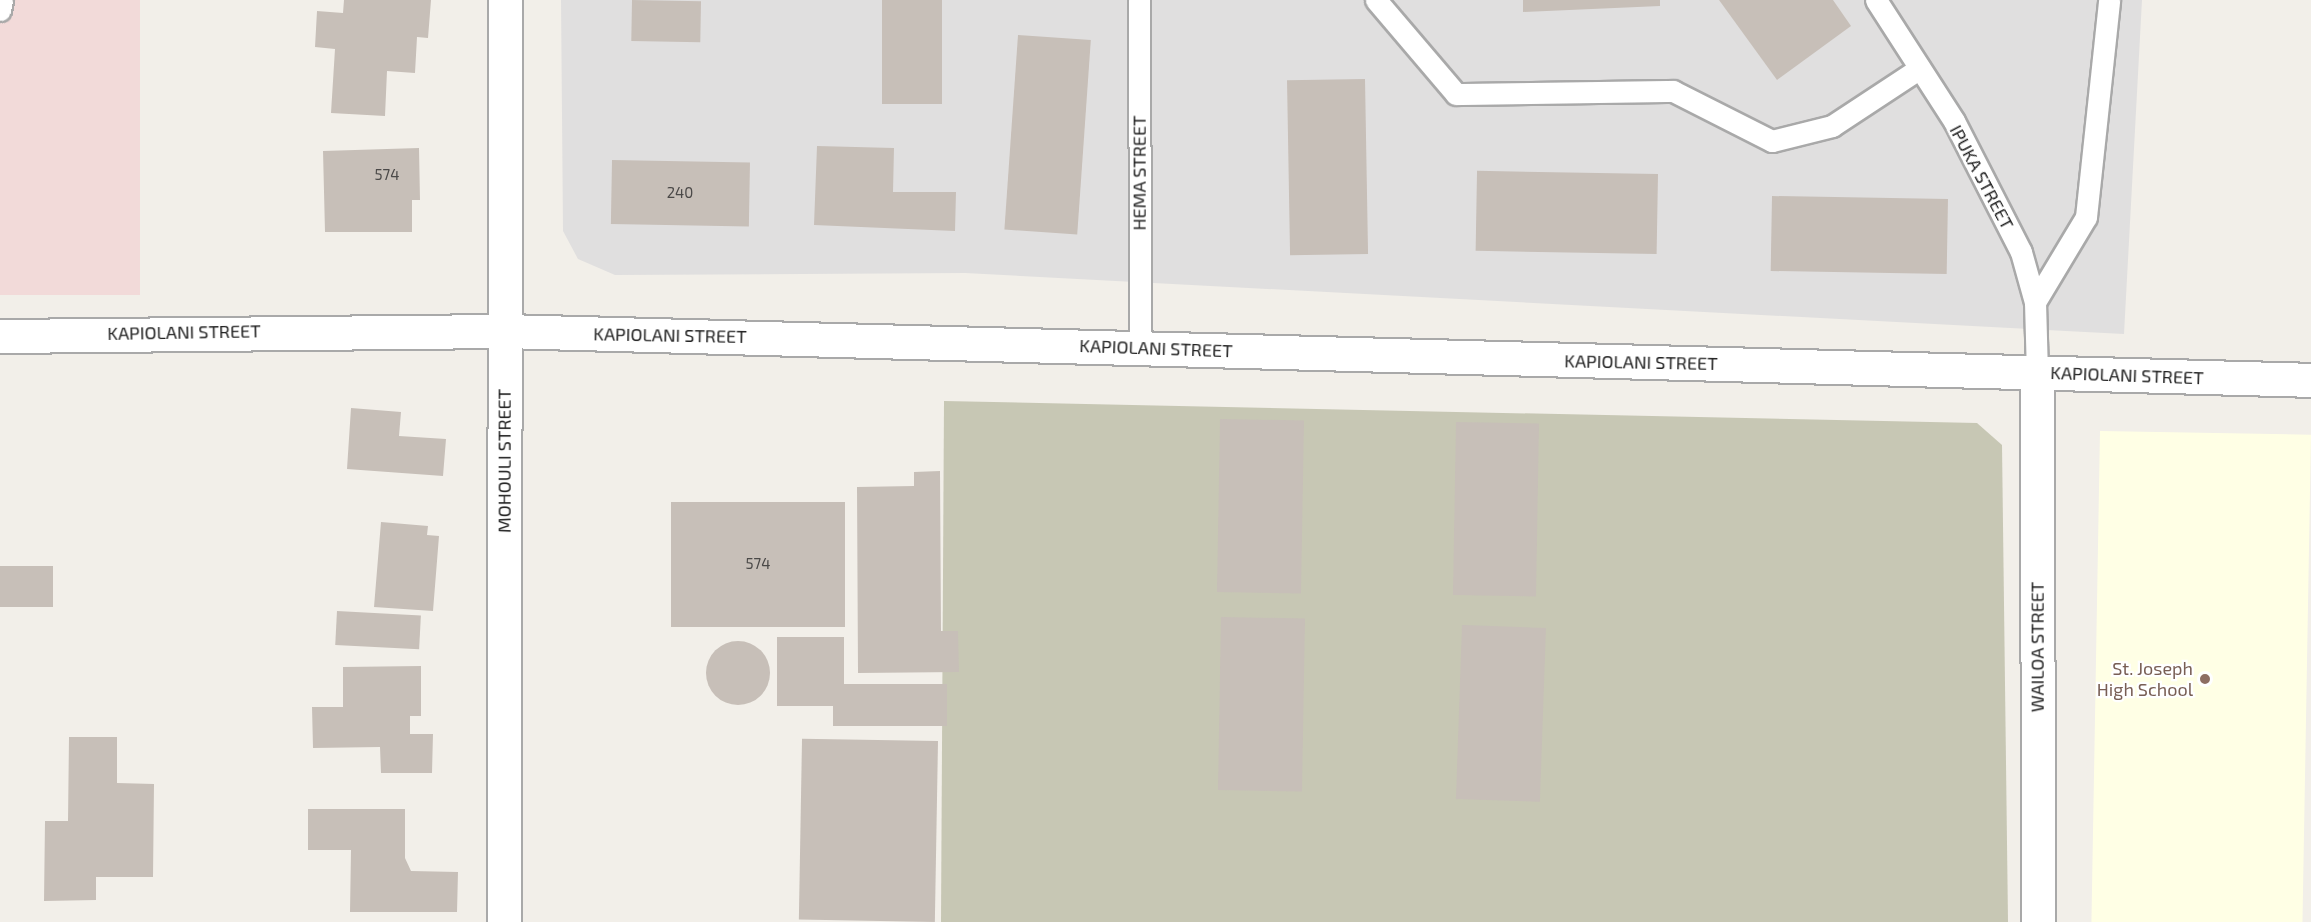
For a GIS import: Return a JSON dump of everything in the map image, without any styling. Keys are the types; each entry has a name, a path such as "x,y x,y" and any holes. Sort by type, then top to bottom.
{"street":[{"name":"MOHOULI STREET","path":"504,922 505,0"},
{"name":"KAPIOLANI STREET","path":"0,336 504,330 2311,380"},
{"name":"WAILOA STREET","path":"2037,372 2038,922"}],"lane":[{"path":"0,10 2,0"},
{"name":"HEMA STREET","path":"1139,0 1140,347"},
{"path":"1376,0 1456,94 1673,92 1772,141 1832,126 1920,68"},
{"name":"IPUKA STREET","path":"1876,0 1954,122 2021,252 2035,302 2037,372"},
{"path":"2035,302 2086,217 2109,0"}],"shaded area":[{"path":"0,0 140,0 140,295 0,295"},
{"path":"561,0 2142,0 2124,334 965,273 615,275 578,259 563,231"},
{"path":"944,401 1977,423 2002,445 2008,922 941,922"},
{"name":"St. Joseph High School","path":"2100,431 2311,435 2302,922 2091,922"}],"building":[{"path":"344,0 431,0 428,38 417,37 415,73 387,71 385,116 331,113 335,49 315,47 317,11 343,13"},
{"path":"632,0 701,1 700,42 631,41"},
{"path":"882,0 942,0 942,104 882,104"},
{"path":"1523,0 1660,0 1660,6 1523,12"},
{"path":"1719,0 1833,0 1851,26 1777,80"},
{"path":"1018,35 1091,40 1077,235 1004,230"},
{"path":"1365,79 1368,254 1290,255 1287,80"},
{"path":"817,146 894,148 893,192 956,192 955,231 814,225"},
{"path":"419,148 420,200 412,200 412,232 325,232 323,151"},
{"path":"612,160 750,162 749,226 611,224"},
{"path":"1477,171 1658,174 1657,254 1476,251"},
{"path":"1772,196 1948,199 1947,274 1771,271"},
{"path":"351,408 401,412 399,436 446,439 443,476 347,469"},
{"path":"1220,419 1304,420 1301,593 1217,592"},
{"path":"1456,422 1539,423 1536,596 1453,595"},
{"path":"940,471 941,631 958,631 959,672 858,673 857,487 914,486 914,472"},
{"path":"671,502 845,502 845,627 671,627"},
{"path":"381,522 428,526 427,535 439,536 433,611 374,607"},
{"path":"0,566 53,566 53,607 0,607"},
{"path":"337,611 421,615 419,649 335,645"},
{"path":"1221,617 1305,618 1302,791 1218,790"},
{"path":"1462,625 1546,628 1540,802 1456,799"},
{"path":"777,637 844,637 844,684 947,684 947,726 833,726 833,706 777,706"},
{"path":"732,641 744,641 761,650 768,661 770,673 768,685 761,696 744,705 732,705 720,700 711,691 706,679 706,667 711,655 720,646"},
{"path":"421,666 421,716 410,716 410,734 433,734 432,773 381,773 380,747 313,748 312,707 343,707 343,667"},
{"path":"69,737 117,737 117,783 154,784 153,877 96,877 96,900 44,901 45,821 68,821"},
{"path":"802,739 938,741 935,922 799,920"},
{"path":"308,809 405,809 405,858 411,871 458,872 457,912 350,912 351,850 308,850"}],"place":[{"name":"St. Joseph High School","path":"2205,679"}]}
